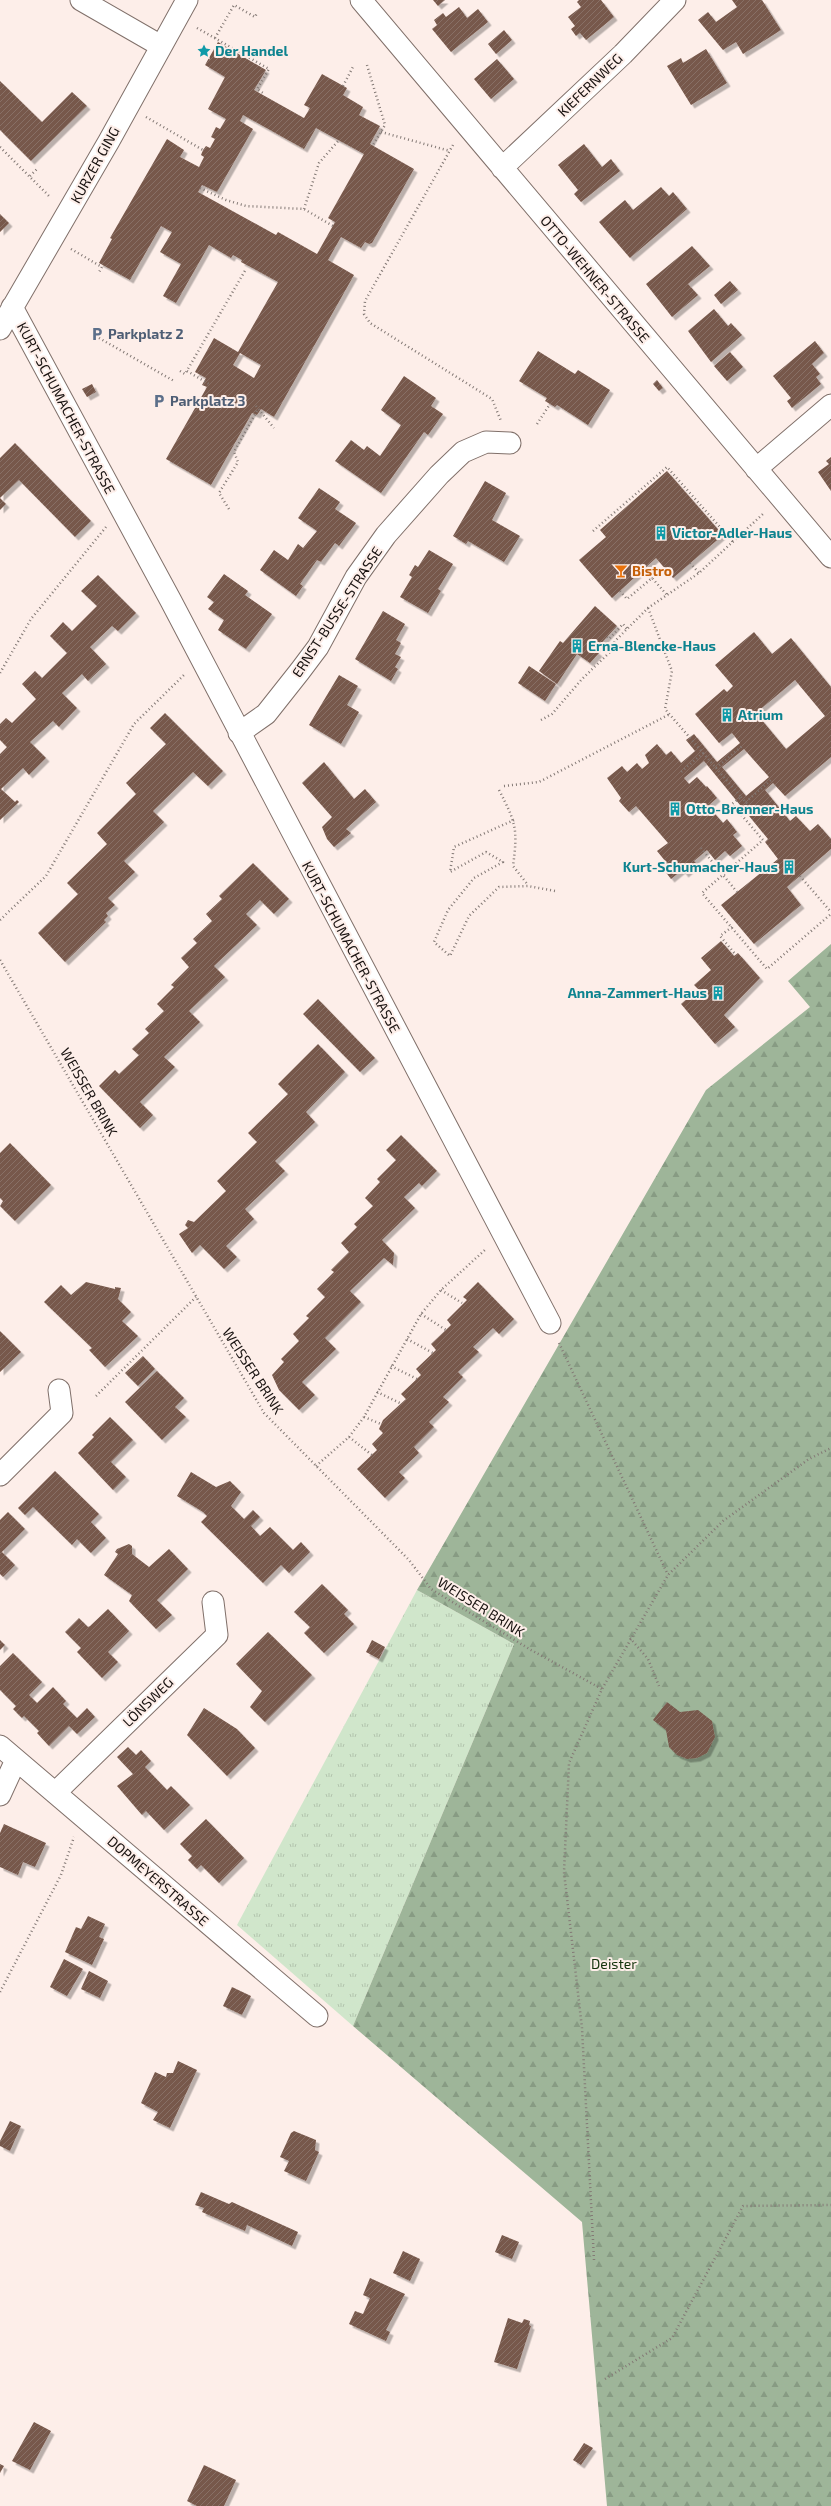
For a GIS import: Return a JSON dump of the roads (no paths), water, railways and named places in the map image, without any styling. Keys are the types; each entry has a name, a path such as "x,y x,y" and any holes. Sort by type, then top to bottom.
{"street":[{"path":"81,0 161,46"},
{"name":"KURZER GING","path":"0,329 187,0"},
{"name":"OTTO-WEHNER-STRASSE","path":"361,0 831,557"},
{"name":"KIEFERNWEG","path":"502,168 623,54 675,0"},
{"name":"KURT-SCHUMACHER-STRASSE","path":"12,308 239,733 550,1323"},
{"path":"756,469 831,405"},
{"name":"ERNST-BUSSE-STRASSE","path":"239,733 266,714 300,671 318,647 360,571 386,535 439,475 463,452 486,442 510,443"},
{"path":"0,1475 62,1413 59,1390"},
{"name":"LÖNSWEG","path":"54,1793 217,1635 213,1602"},
{"name":"DOPMEYERSTRASSE","path":"0,1746 317,2016"},
{"path":"0,1795 16,1760"}],"place":[{"name":"Der Handel","path":"204,51"},
{"name":"Parkplatz 2","path":"97,334"},
{"name":"Parkplatz 3","path":"159,401"},
{"name":"Victor-Adler-Haus","path":"661,533"},
{"name":"Bistro","path":"621,571"},
{"name":"Erna-Blencke-Haus","path":"577,646"},
{"name":"Atrium","path":"727,715"},
{"name":"Otto-Brenner-Haus","path":"675,809"},
{"name":"Kurt-Schumacher-Haus","path":"789,867"},
{"name":"Anna-Zammert-Haus","path":"718,993"}],"park label":[{"name":"Deister","path":"614,1964"}]}
